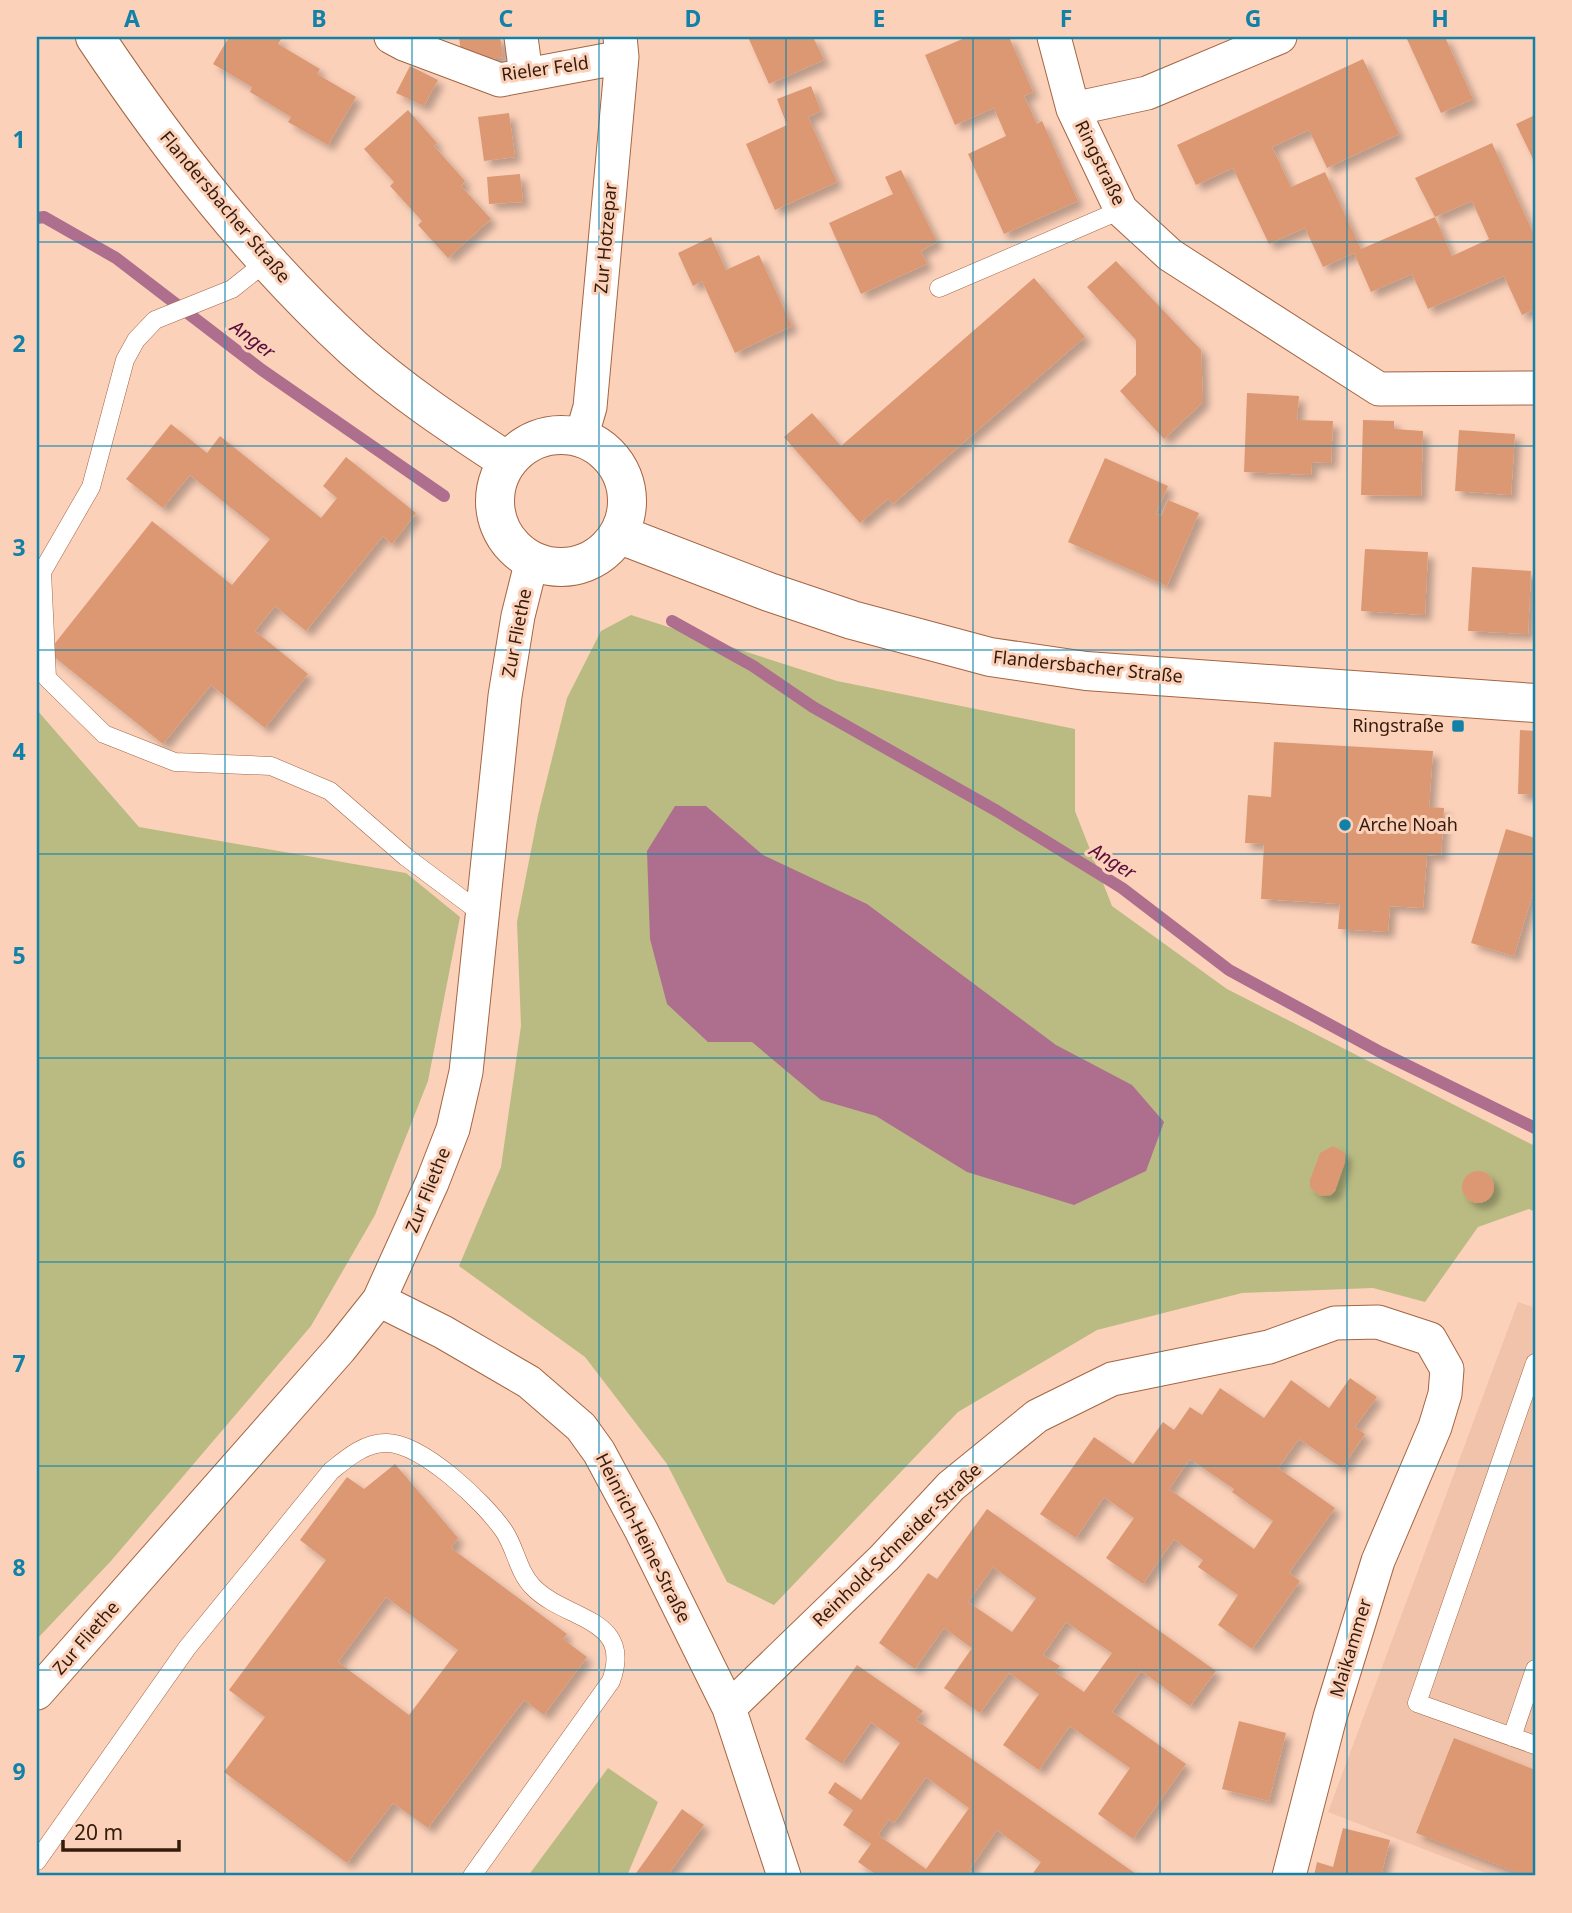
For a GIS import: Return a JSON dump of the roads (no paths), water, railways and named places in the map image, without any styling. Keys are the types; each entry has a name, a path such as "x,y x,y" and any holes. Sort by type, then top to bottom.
{"street":[{"name":"Flandersbacher Straße","path":"95,37 142,107 265,262 354,350 461,431 507,461"},
{"name":"Rieler Feld","path":"391,37 500,80 621,47"},
{"path":"521,37 526,75"},
{"name":"Ringstraße","path":"1054,37 1073,109 1121,210 1170,254 1379,389 1535,388"},
{"name":"Ringstraße","path":"1073,109 1147,93 1280,37"},
{"name":"Zur Hotzepar","path":"581,438 590,407 621,47"},
{"path":"547,436 581,438 598,446 613,459 623,477 626,506 618,534 606,550 590,560 571,566 551,566 532,560 514,547 498,521 495,490 507,461 525,445 547,436"},
{"name":"Flandersbacher Straße","path":"618,534 769,592 852,620 990,657 1086,671 1535,703"},
{"name":"Zur Fliethe","path":"37,1693 340,1349 379,1300 432,1184 453,1129 466,1072 510,661 532,560"},
{"name":"Heinrich-Heine-Straße","path":"379,1300 443,1332 529,1382 581,1427 599,1452 642,1530 729,1708 784,1876"},
{"name":"Reinhold-Schneider-Straße","path":"729,1708 884,1558 951,1486 1037,1416 1112,1379 1269,1347 1335,1323 1378,1322 1430,1339 1439,1352 1447,1369 1436,1427"},
{"name":"Maikammer","path":"1289,1876 1330,1717 1378,1562 1436,1427"}],"lane":[{"path":"939,288 1121,210"},
{"path":"265,262 232,289 155,320 136,340 125,360 90,487 42,572 47,678 104,734 175,762 271,766 330,791 406,857 481,913"},
{"path":"1535,1363 1417,1703 1535,1745"},
{"path":"37,1861 187,1648 331,1471 352,1454 386,1443 403,1447 453,1477 475,1495 505,1532 523,1574 535,1589 602,1629 615,1644 617,1662 611,1681 472,1876"},
{"path":"1512,1737 1535,1669"}],"waterway":[{"name":"Anger","path":"37,218 44,217 116,258 262,370 444,496"},
{"name":"Anger","path":"672,621 753,666 813,707 997,811 1122,888 1229,970 1382,1053 1535,1128"}],"place":[{"name":"Ringstraße","path":"1458,726"},
{"name":"Arche Noah","path":"1345,825"}]}
